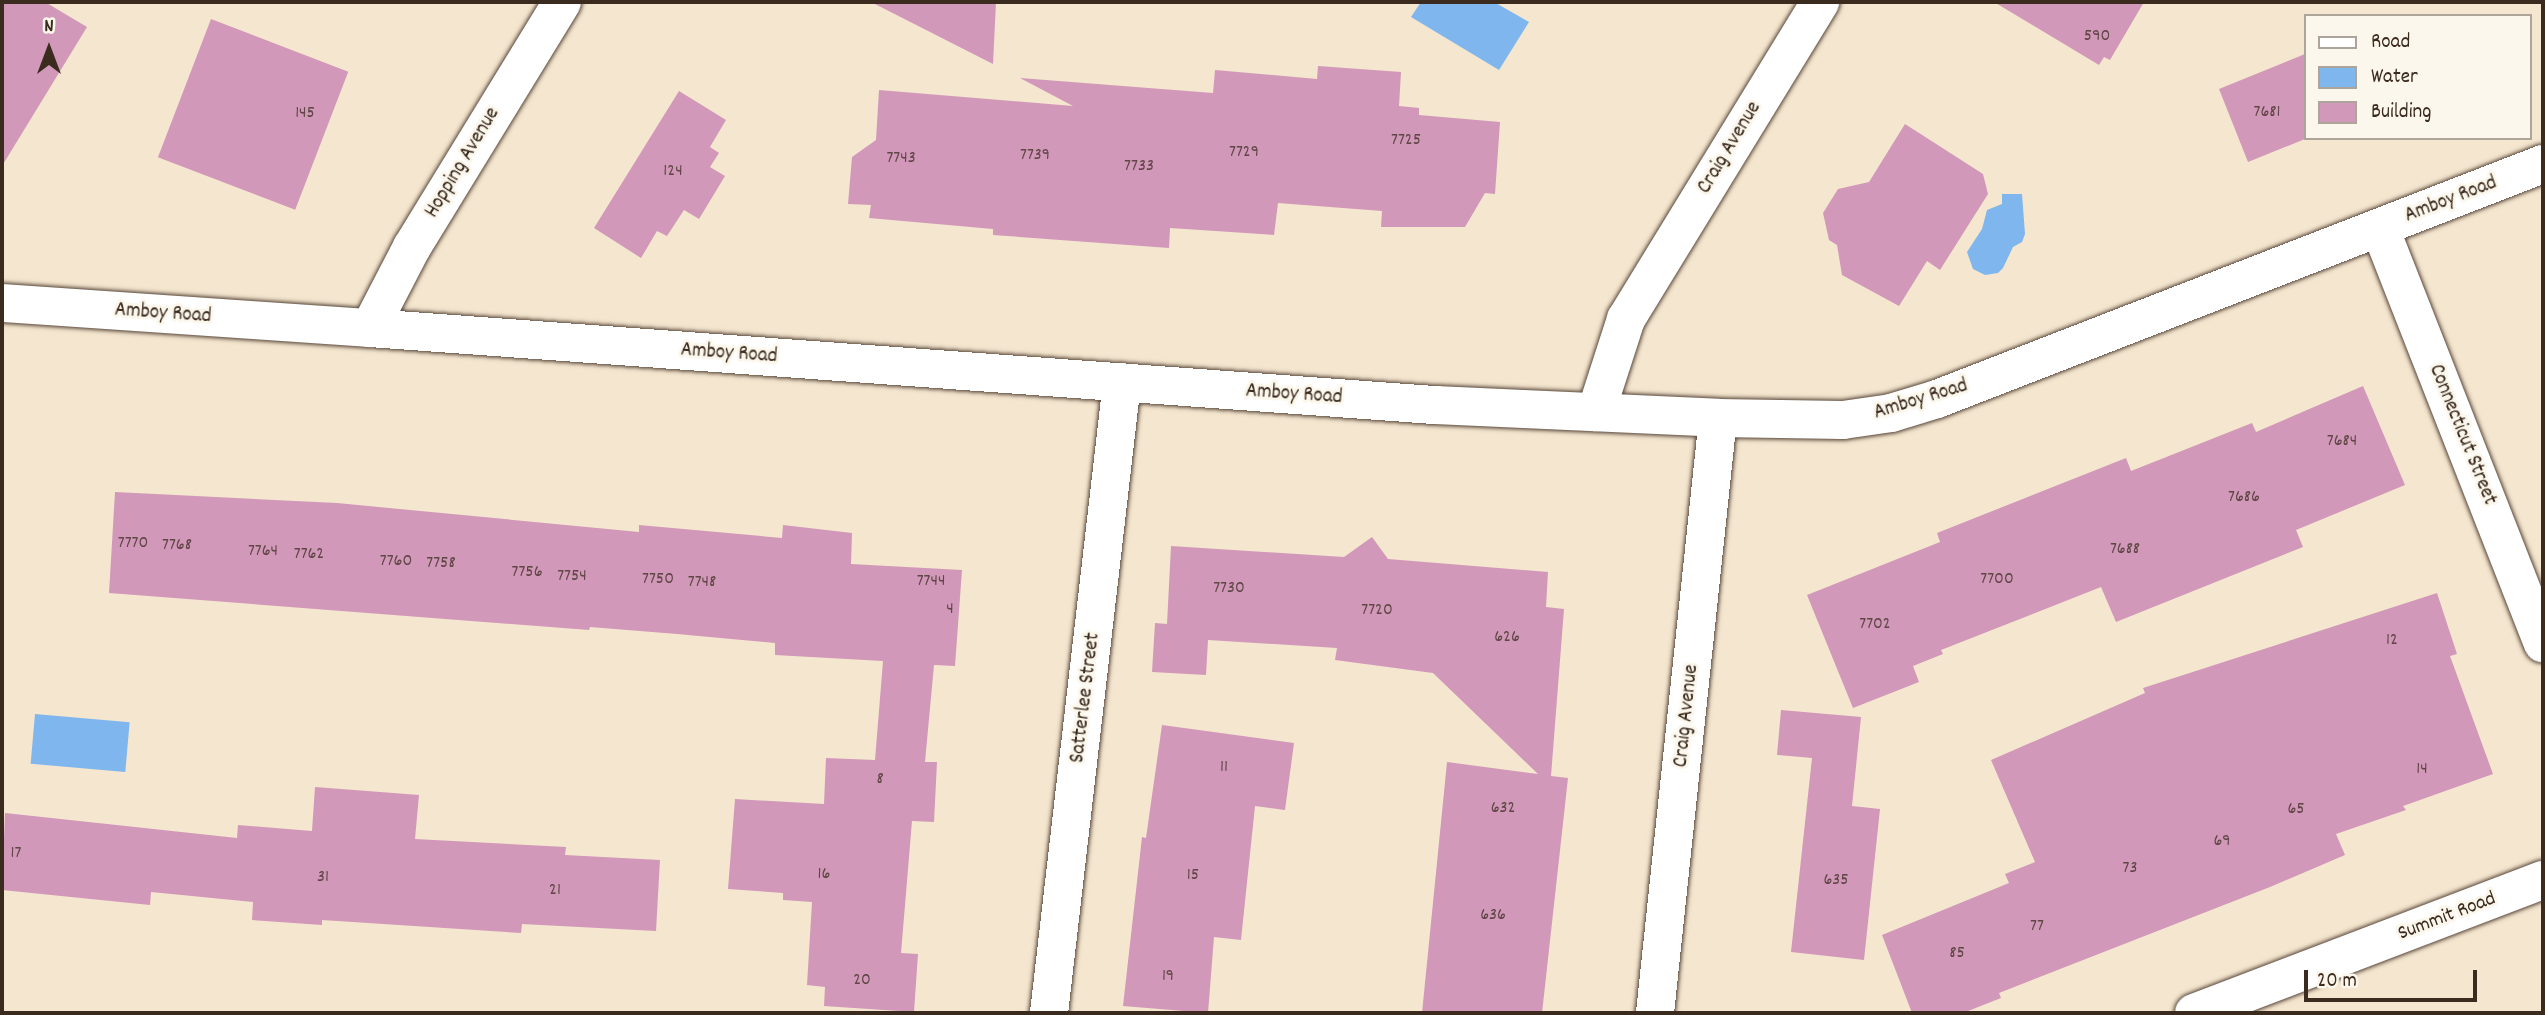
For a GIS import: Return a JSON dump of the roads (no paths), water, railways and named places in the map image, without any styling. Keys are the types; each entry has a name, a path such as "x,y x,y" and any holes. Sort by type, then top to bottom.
{"street":[{"name":"Hopping Avenue","path":"370,328 412,247 562,2"},
{"name":"Craig Avenue","path":"1596,412 1626,319 1820,2"},
{"name":"Amboy Road","path":"2,303 1435,405 1818,421 1891,413 1950,394 2543,164"},
{"name":"Connecticut Street","path":"2380,228 2543,643"},
{"name":"Satterlee Street","path":"1049,1013 1122,382"},
{"name":"Craig Avenue","path":"1655,1013 1718,418"},
{"name":"Summit Road","path":"2194,1013 2543,880"}],"water":[{"path":"1421,2 1494,2 1529,22 1499,70 1411,17"},
{"path":"2002,194 2022,194 2025,234 2022,242 2013,247 2003,268 1998,273 1985,275 1973,269 1967,252 1982,229 1987,210 2002,204"},
{"path":"35,714 130,722 125,772 31,764"}]}
